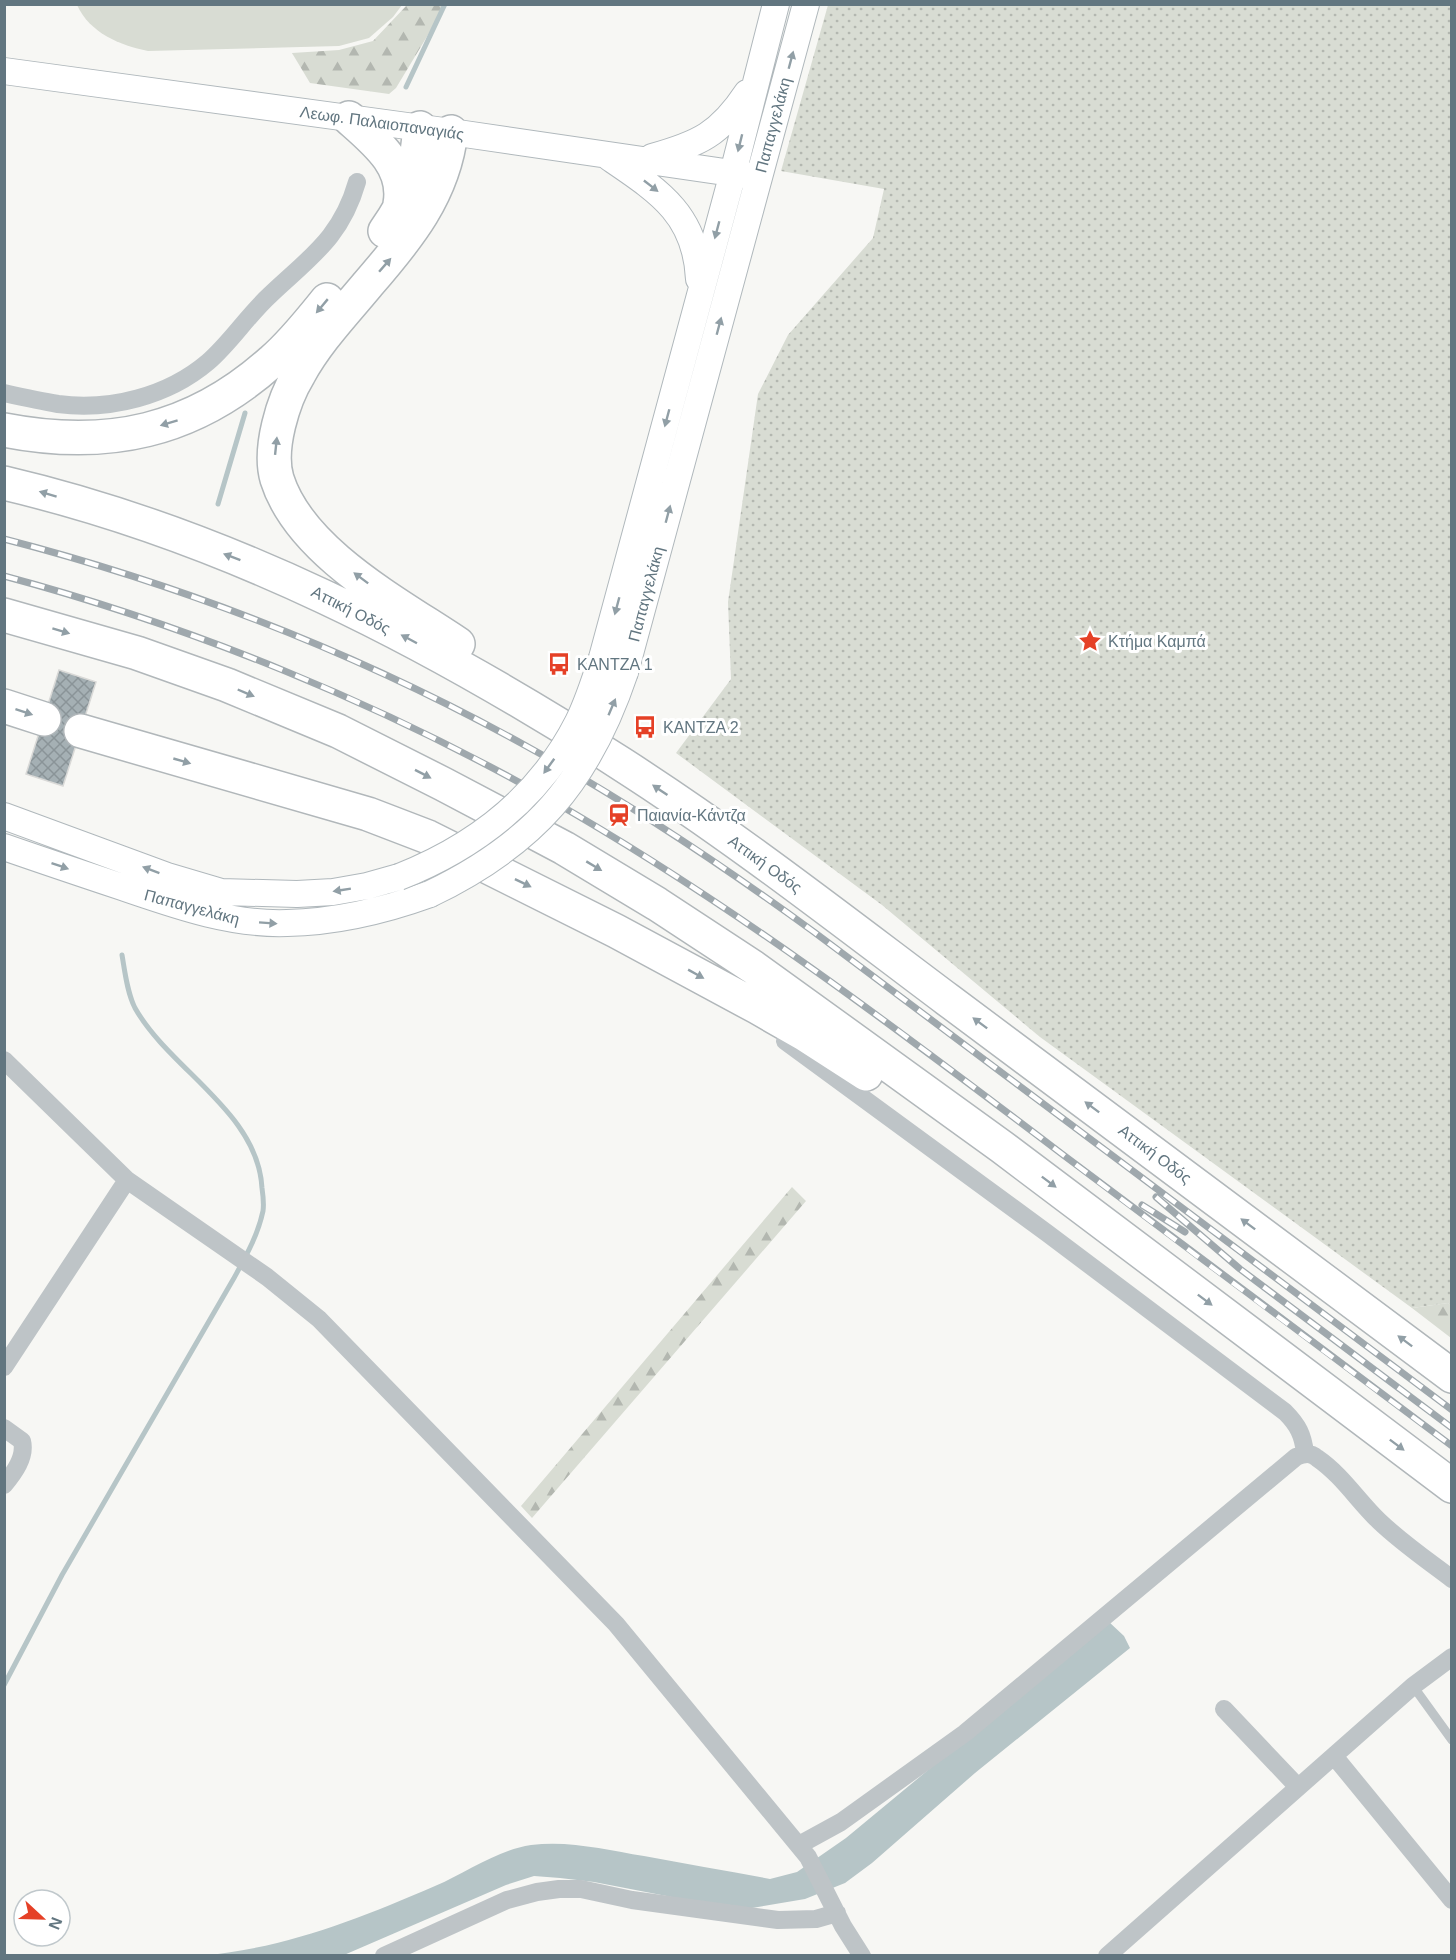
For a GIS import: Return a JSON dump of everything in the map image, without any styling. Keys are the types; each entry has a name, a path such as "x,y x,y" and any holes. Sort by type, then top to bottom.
{"highway":[{"path":"349,118 375,141 396,170 402,194 399,212"},
{"path":"4,430 64,438 108,437 178,421 207,408 233,392 273,361 383,234 399,212 435,130 449,150 442,175 417,224 402,245 327,333 297,376 277,431 274,454 277,478 288,502 307,532 338,561 370,586 496,669 622,764"},
{"name":"Αττική Οδός","path":"4,483 39,491 152,526 309,588 510,694 622,764 783,876 1452,1376"},
{"path":"4,615 137,653 227,685 338,731 564,848 657,904 782,988 1002,1147 1452,1486"},
{"path":"4,706 44,719"},
{"path":"81,731 368,814 428,837 626,936 804,1034 897,1095 1002,1147"}],"street":[{"name":"Παπαγγελάκη","path":"4,816 167,876 221,892 297,894 333,892 367,886 431,865 484,833 525,797 549,767 578,723 602,658 733,173 776,4"},
{"name":"Παπαγγελάκη","path":"4,847 167,903 248,921 285,924 328,921 368,914 430,894 477,869 501,853 549,811 585,762 603,729 625,672 807,4"},
{"name":"Λεωφ. Παλαιοπαναγιάς","path":"4,71 603,153 759,177"},
{"path":"644,160 679,150 702,140 718,129 735,112 756,80"},
{"path":"603,153 649,184 668,200 681,216 698,257 699,298"},
{"path":"4,393 60,404 90,405 137,399 180,383 209,361 269,296 325,245 351,205 357,182"},
{"path":"741,1017 785,1041 808,1057 1047,1233 1284,1412 1296,1423 1303,1436 1305,1453"},
{"path":"4,1060 127,1180 267,1277 319,1319 616,1624 803,1851 862,1956"},
{"path":"4,1367 127,1180"},
{"path":"4,1428 22,1441 24,1449 15,1473 4,1485"},
{"path":"803,1851 964,1733 1296,1457 1305,1453 1316,1456 1391,1532 1452,1580"},
{"path":"1107,1956 1413,1686 1452,1657"},
{"path":"1224,1709 1298,1788"},
{"path":"1334,1756 1452,1900"},
{"path":"384,1956 507,1900 558,1889 580,1889 632,1900 778,1920 816,1920 834,1906"}],"lane":[{"path":"1413,1686 1452,1740"}],"green space":[{"path":"77,5 402,5 393,17 369,38 339,46 148,51 126,45 107,36 90,23"},
{"path":"407,5 446,5 396,88 389,94 310,83 292,53 339,50 373,41"},
{"name":"Kτήμα Καμπά","path":"828,5 1451,5 1451,1305 1448,1303 1412,1308 1040,1037 882,905 676,753 731,679 728,602 758,394 788,335 873,238 884,189 781,171"},
{"path":"792,1187 806,1201 532,1518 521,1506"},
{"path":"1448,1303 1451,1305 1451,1338 1412,1308"}],"shaded area":[{"path":"1108,1621 1124,1636 1130,1648 975,1773 872,1863 845,1883 805,1899 746,1909 594,1882 534,1876 506,1885 344,1955 200,1956 262,1946 320,1931 447,1881 506,1852 531,1845 588,1846 770,1879 797,1872 846,1838"}],"building":[{"path":"59,670 96,682 63,786 26,774"}],"waterway":[{"path":"406,87 445,4"},
{"path":"218,504 245,413"},
{"path":"4,1685 62,1575 234,1278 255,1237 263,1211 257,1161 245,1137 229,1114 150,1030 135,1008 128,989 122,955"}],"railway":[{"path":"4,539 140,579 273,626 403,683 466,714 602,790 745,883 814,932 1452,1410"},
{"path":"4,576 74,596 215,643 352,700 485,764 616,839 747,923 874,1013 1452,1446"},
{"path":"1156,1197 1240,1269 1452,1428"},
{"path":"1142,1205 1185,1232"}],"place":[{"name":"Kτήμα Καμπά","path":"1090,641"},
{"name":"ΚΑΝΤΖΑ 1","path":"559,664"},
{"name":"ΚΑΝΤΖΑ 2","path":"645,727"},
{"name":"Παιανία-Κάντζα","path":"619,815"}]}
